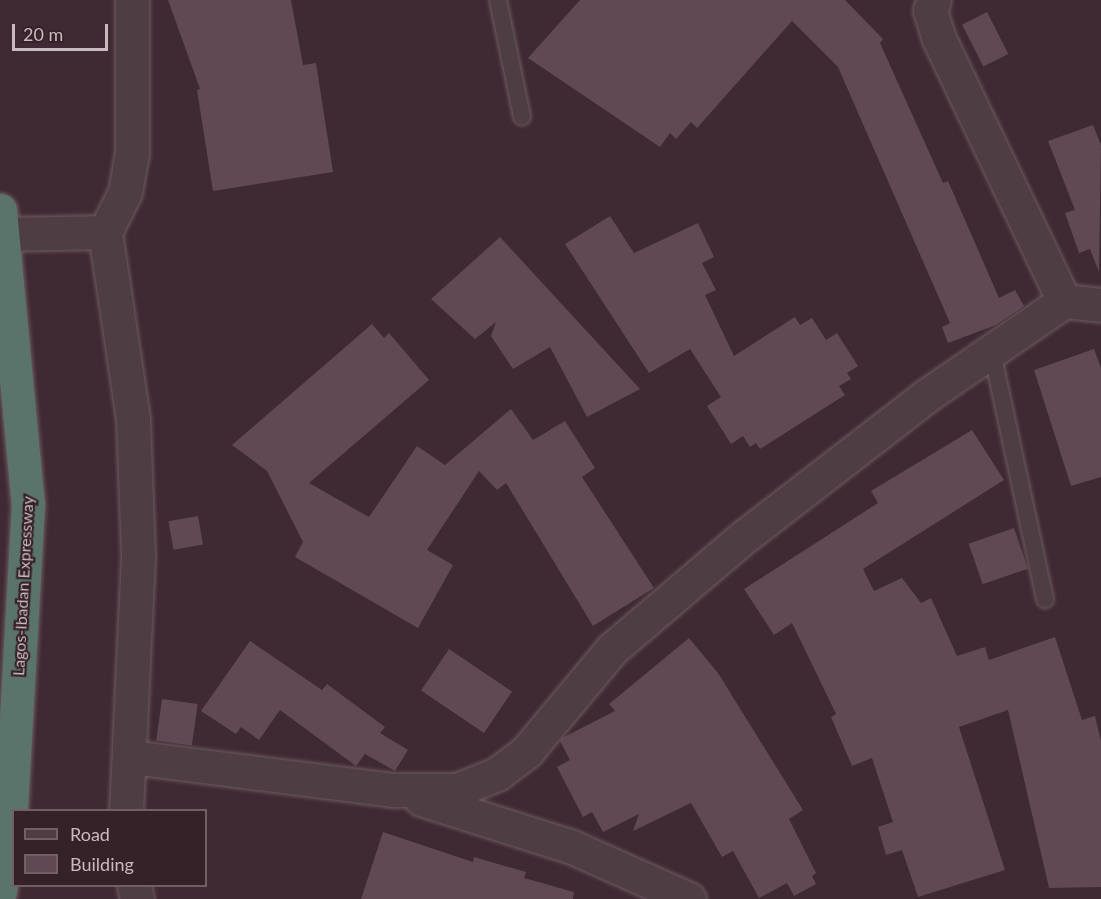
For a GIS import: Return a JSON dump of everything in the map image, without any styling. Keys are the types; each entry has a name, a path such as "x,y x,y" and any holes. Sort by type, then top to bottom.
{"highway":[{"name":"Lagos-Ibadan Expressway","path":"0,891 11,806 28,504 2,222"}],"street":[{"path":"126,809 131,758 138,557 134,419 105,232 125,192 132,154 132,0"},
{"path":"934,0 930,10 939,39 1064,301"},
{"path":"2,222 105,232"},
{"path":"131,758 394,790 457,790 497,774 527,751 612,649 745,536 926,396 1064,301 1101,304"},
{"path":"394,790 572,847 689,899"}],"lane":[{"path":"498,0 522,117"},
{"path":"992,352 1045,599"}],"building":[{"path":"168,0 291,0 303,65 316,63 333,172 213,191 197,90 200,89"},
{"path":"580,0 845,0 883,39 880,43 943,183 948,181 999,298 1015,290 1024,306 996,325 948,343 942,327 950,323 838,67 792,21 697,128 691,122 676,139 670,133 660,147 528,58"},
{"path":"987,12 1008,54 983,67 962,25"},
{"path":"1093,125 1101,145 1099,272 1090,249 1079,253 1065,213 1075,210 1048,141"},
{"path":"610,216 634,253 698,223 714,257 702,263 716,290 705,295 734,356 795,317 800,325 812,318 826,340 837,333 858,366 847,373 851,379 839,386 845,395 760,449 756,443 750,447 743,436 731,444 707,406 721,397 690,349 649,373 565,244"},
{"path":"500,237 640,389 587,417 550,347 513,369 491,336 496,322 475,339 431,299"},
{"path":"372,324 384,338 389,333 429,380 309,483 369,517 417,446 445,465 511,409 533,440 565,421 595,468 582,477 654,588 593,626 506,483 497,490 479,471 427,550 453,565 418,628 295,557 303,542 267,471 232,445"},
{"path":"1094,349 1101,368 1101,477 1071,486 1034,370"},
{"path":"972,430 1004,480 863,569 874,591 902,578 921,603 931,598 957,656 985,647 989,660 1055,637 1082,720 1095,716 1101,741 1101,887 1049,888 1008,710 959,727 1005,870 918,897 902,850 886,855 878,827 893,822 872,758 852,766 831,717 836,714 792,623 774,635 744,589 878,503 871,491"},
{"path":"198,516 203,545 173,550 168,521"},
{"path":"1014,528 1028,569 983,584 969,544"},
{"path":"689,638 718,673 803,810 789,819 816,873 812,876 816,884 794,896 787,883 759,898 733,851 722,857 691,803 633,831 639,814 603,832 592,812 583,817 557,767 570,760 560,741 562,738 615,711 609,704"},
{"path":"250,641 322,690 327,684 385,727 380,733 408,750 395,771 365,754 356,766 280,710 259,740 241,727 236,734 201,711"},
{"path":"449,649 512,691 484,733 421,690"},
{"path":"162,699 198,704 192,746 156,741"},
{"path":"383,832 473,862 474,857 526,872 524,878 574,892 573,899 361,899"}]}
